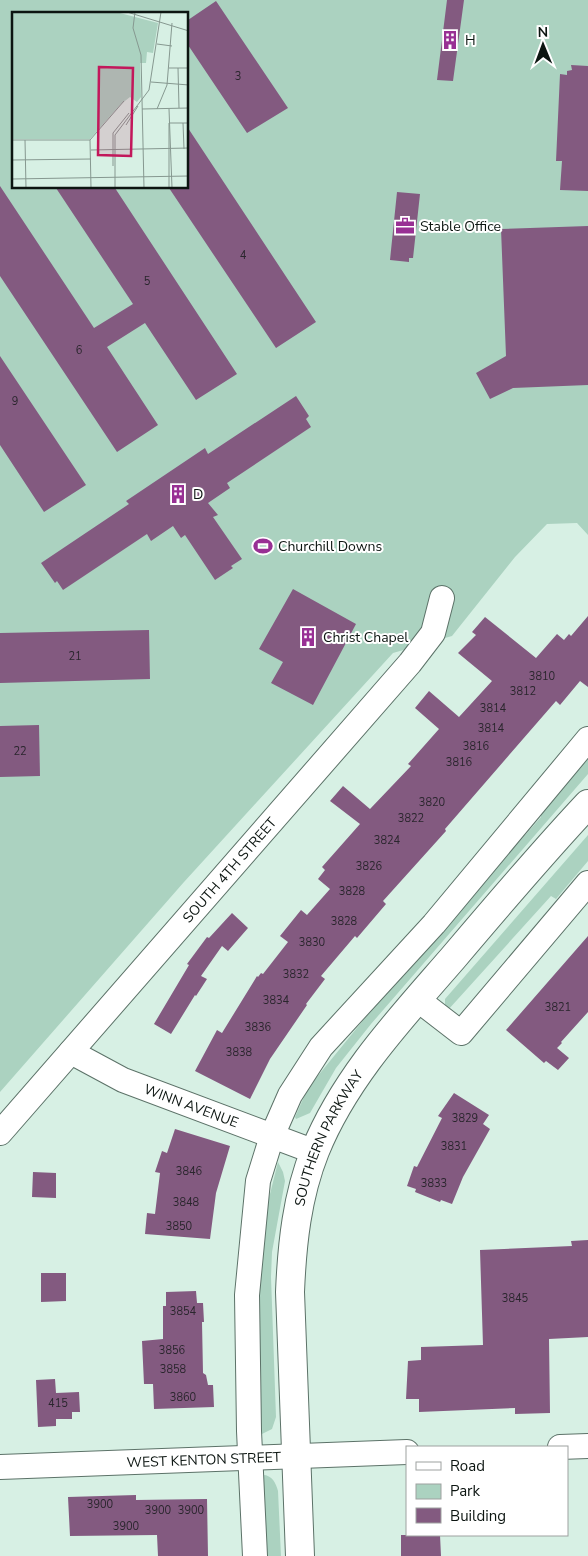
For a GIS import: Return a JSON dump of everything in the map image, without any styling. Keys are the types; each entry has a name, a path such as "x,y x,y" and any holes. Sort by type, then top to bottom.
{"main road":[{"name":"SOUTHERN PARKWAY","path":"300,1556 290,1305 292,1248 300,1199 315,1152 345,1092 368,1059 417,999 588,804"}],"street":[{"name":"SOUTH 4TH STREET","path":"0,1133 410,663 433,632 442,598"},
{"path":"255,1556 250,1458 247,1295 258,1181 272,1136 290,1095 322,1047 434,924 588,740"},
{"path":"417,999 462,1033 588,883"},
{"name":"WINN AVENUE","path":"71,1052 124,1080 315,1152"},
{"path":"568,1447 588,1446"},
{"name":"WEST KENTON STREET","path":"0,1467 406,1452"}],"green space":[{"name":"Churchill Downs","path":"0,0 588,0 588,535 577,523 547,524 515,557 452,636 393,653 184,882 0,1092"},
{"path":"588,751 588,774 371,1024 336,1068 310,1113 296,1119 295,1117 308,1088 365,1018 541,817 541,806"},
{"path":"588,835 588,861 556,899 551,896 448,1010 445,1005 445,999"},
{"path":"278,1162 285,1181 272,1252 271,1277 276,1417 272,1429 262,1434 258,1277 262,1226"},
{"path":"263,1475 269,1476 273,1480 278,1491 281,1556 266,1556"}],"building":[{"name":"H","path":"447,0 464,0 453,81 437,80"},
{"path":"216,1 288,108 247,133 189,46 189,19"},
{"path":"571,65 588,66 588,191 560,190 562,161 556,161 560,74 567,75 567,71 572,70"},
{"path":"189,130 316,322 276,348 170,189 189,189"},
{"path":"0,186 94,328 133,304 57,189 116,189 237,374 196,400 145,323 107,347 158,425 117,452 0,276"},
{"name":"Stable Office","path":"397,192 420,194 413,258 409,258 409,262 390,260"},
{"path":"588,226 588,385 513,388 490,399 476,373 506,356 501,229"},
{"path":"0,356 86,485 44,512 0,445"},
{"name":"D","path":"296,396 309,416 306,419 311,427 227,483 230,488 208,503 218,515 213,517 242,559 231,566 233,568 215,580 185,535 181,538 173,526 151,541 147,534 63,590 57,581 55,583 41,563 129,504 126,501 205,448 208,454"},
{"name":"Christ Chapel","path":"293,589 356,624 313,705 271,683 283,662 259,649"},
{"path":"588,616 588,687 580,681 560,705 556,701 445,829 446,831 383,901 386,904 357,938 355,936 321,976 325,979 270,1059 250,1099 195,1071 217,1030 222,1033 257,976 261,973 263,974 288,942 280,936 301,910 307,915 330,889 318,879 325,870 322,867 360,824 330,801 343,786 370,809 411,766 408,764 439,729 415,708 429,691 459,717 492,681 458,653 476,635 472,632 485,617 536,658 557,634 564,640 569,634 571,636"},
{"path":"149,630 150,679 0,683 0,633"},
{"path":"39,725 40,776 0,777 0,726"},
{"path":"232,913 248,928 228,951 222,946 201,976 207,979 171,1034 154,1024 189,965 187,964 207,937 209,938"},
{"path":"588,936 588,1012 557,1048 569,1058 558,1070 546,1061 544,1063 506,1030"},
{"path":"454,1093 489,1115 483,1124 490,1129 463,1177 452,1204 441,1200 440,1202 415,1192 416,1189 407,1186 414,1166 417,1167 442,1118 438,1116"},
{"path":"175,1129 230,1146 216,1193 210,1239 145,1234 147,1213 155,1214 160,1173 155,1172 162,1151 167,1153"},
{"path":"33,1172 56,1173 56,1198 32,1197"},
{"path":"588,1240 588,1337 549,1339 550,1413 515,1414 515,1408 419,1412 419,1399 406,1399 408,1361 421,1360 421,1347 483,1345 480,1250 572,1246 571,1241"},
{"path":"41,1273 66,1273 66,1301 41,1302"},
{"path":"196,1291 197,1303 203,1303 203,1373 206,1375 208,1385 213,1385 214,1407 154,1409 153,1384 144,1384 142,1341 163,1339 163,1306 166,1306 166,1292"},
{"path":"55,1379 56,1393 79,1392 80,1412 72,1412 72,1419 56,1419 56,1426 38,1427 36,1380"},
{"path":"136,1495 136,1500 207,1499 208,1556 158,1556 157,1535 70,1536 68,1497"},
{"path":"401,1535 440,1536 441,1556 401,1556"}],"place":[{"name":"H","path":"450,40"},
{"name":"Stable Office","path":"405,226"},
{"name":"D","path":"178,494"},
{"name":"Churchill Downs","path":"263,546"},
{"name":"Christ Chapel","path":"308,637"}]}
